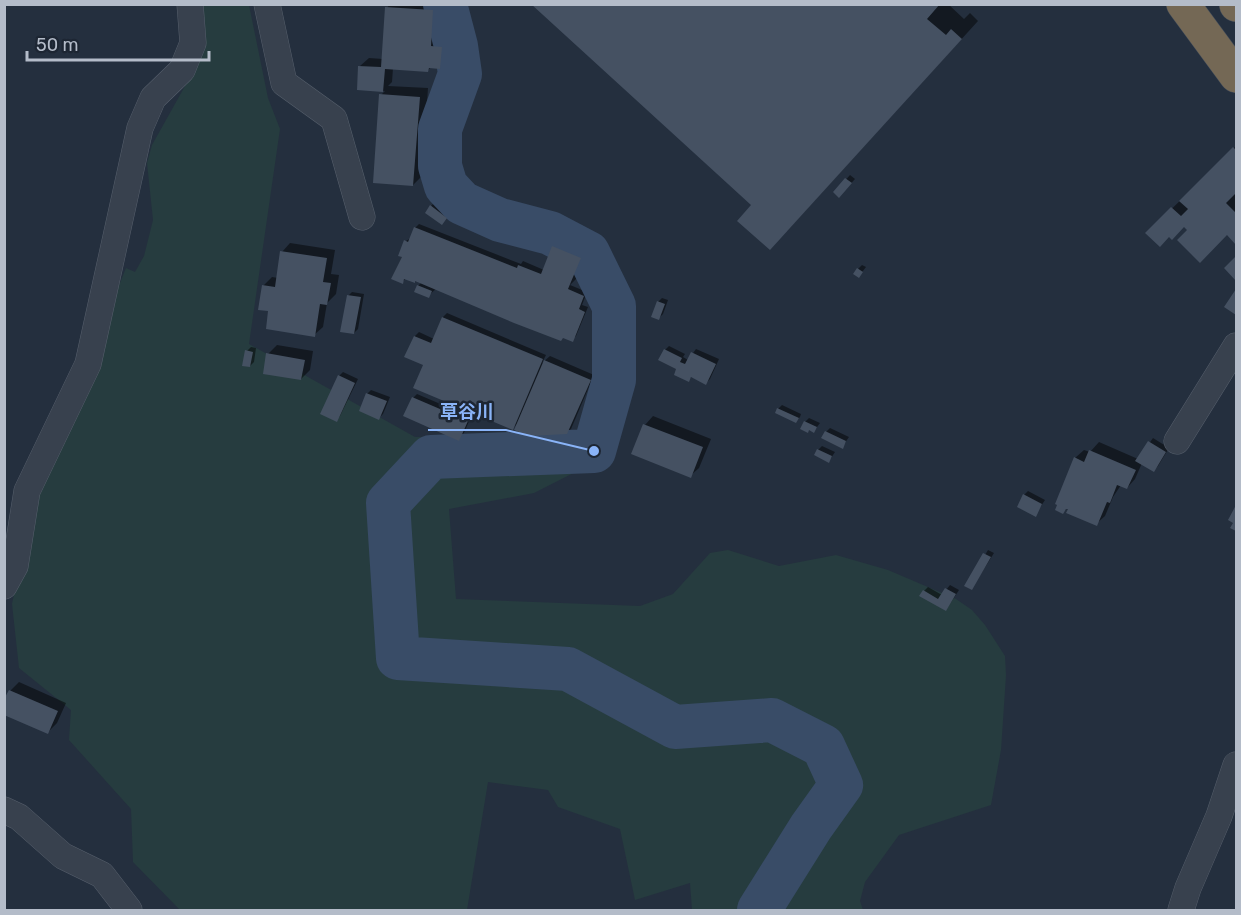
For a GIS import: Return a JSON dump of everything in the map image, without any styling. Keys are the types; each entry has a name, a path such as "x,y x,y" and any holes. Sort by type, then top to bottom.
{"highway":[{"path":"1183,4 1236,76"}],"street":[{"path":"4,586 15,566 27,491 88,364 140,128 153,98 182,70 193,43 190,4"},
{"path":"267,4 284,82 334,119 362,217"},
{"path":"1177,441 1236,346"},
{"path":"1181,910 1219,816 1236,765"},
{"path":"4,810 19,817 63,856 102,875 129,910"}],"green space":[{"path":"195,5 249,5 268,98 280,129 249,344 415,437 614,432 607,456 534,493 449,509 456,599 640,606 673,594 710,553 728,550 779,566 836,555 888,570 956,599 972,610 985,625 1005,656 1006,675 1001,750 991,805 899,835 865,882 860,901 863,910 692,910 690,883 635,900 620,829 558,807 548,790 488,782 467,910 180,910 133,862 131,809 69,740 71,710 19,668 12,604 36,490 126,268 135,272 144,256 153,220 147,163 152,145 199,61"}],"building":[{"path":"531,4 940,4 927,19 946,35 951,29 962,39 770,250 737,221 751,205"},
{"path":"385,7 433,10 431,46 442,47 440,69 429,68 428,72 385,69 383,92 357,90 358,66 381,67"},
{"path":"379,94 420,97 413,186 373,183"},
{"path":"1233,147 1236,150 1236,193 1226,203 1236,213 1236,245 1227,235 1200,263 1177,240 1187,230 1184,227 1172,240 1169,237 1160,247 1145,233 1171,207 1181,216 1188,209 1179,201"},
{"path":"845,178 852,183 839,198 833,192"},
{"path":"430,205 447,218 442,225 425,213"},
{"path":"414,227 517,268 518,265 541,274 552,246 581,258 568,289 584,296 579,309 585,312 573,342 563,338 561,341 514,323 415,281 415,283 404,279 403,284 391,279 402,257 398,256 404,240 408,242"},
{"path":"280,251 327,258 323,282 331,283 327,305 320,304 315,337 266,329 268,311 258,310 262,285 275,287"},
{"path":"1236,256 1236,281 1224,268"},
{"path":"857,268 863,272 859,278 853,274"},
{"path":"417,285 432,291 429,298 414,292"},
{"path":"1236,289 1236,315 1224,307"},
{"path":"347,295 361,297 354,334 340,332"},
{"path":"657,301 665,304 659,320 651,317"},
{"path":"442,317 543,359 513,430 413,388 423,365 404,357 414,336 431,343"},
{"path":"664,349 682,358 680,362 685,364 691,352 716,364 706,385 691,377 689,382 674,375 676,369 658,360"},
{"path":"245,350 253,352 250,367 242,366"},
{"path":"266,353 305,360 301,380 263,374"},
{"path":"544,360 591,380 567,434 529,436 514,430"},
{"path":"338,375 355,383 337,422 320,414"},
{"path":"366,393 387,401 379,420 359,411"},
{"path":"412,397 468,421 459,441 403,416"},
{"path":"777,408 799,418 796,423 775,413"},
{"path":"804,421 817,427 814,433 800,429"},
{"path":"643,424 703,447 691,478 631,454"},
{"path":"825,431 846,441 843,449 821,438"},
{"path":"1148,441 1166,452 1154,472 1135,461"},
{"path":"817,449 832,456 829,463 814,455"},
{"path":"1089,450 1136,470 1127,489 1117,485 1097,526 1066,513 1068,509 1063,514 1055,510 1057,505 1055,504 1074,457 1084,462"},
{"path":"1023,494 1042,504 1036,517 1017,507"},
{"path":"1236,505 1236,531 1230,528 1233,523 1228,520"},
{"path":"983,553 991,557 972,590 964,586"},
{"path":"945,588 956,594 946,611 919,596 923,590 938,599"},
{"path":"9,690 58,711 48,734 4,715 4,699"}],"waterway":[{"path":"445,4 456,46 460,74 440,129 440,166 446,186 462,203 500,220 550,233 588,253 614,306 614,380 594,451 431,457 388,503 398,658 568,669 675,727 772,720 823,746 841,785 811,827 759,910"}],"place":[{"name":"草谷川","path":"594,451"}]}
